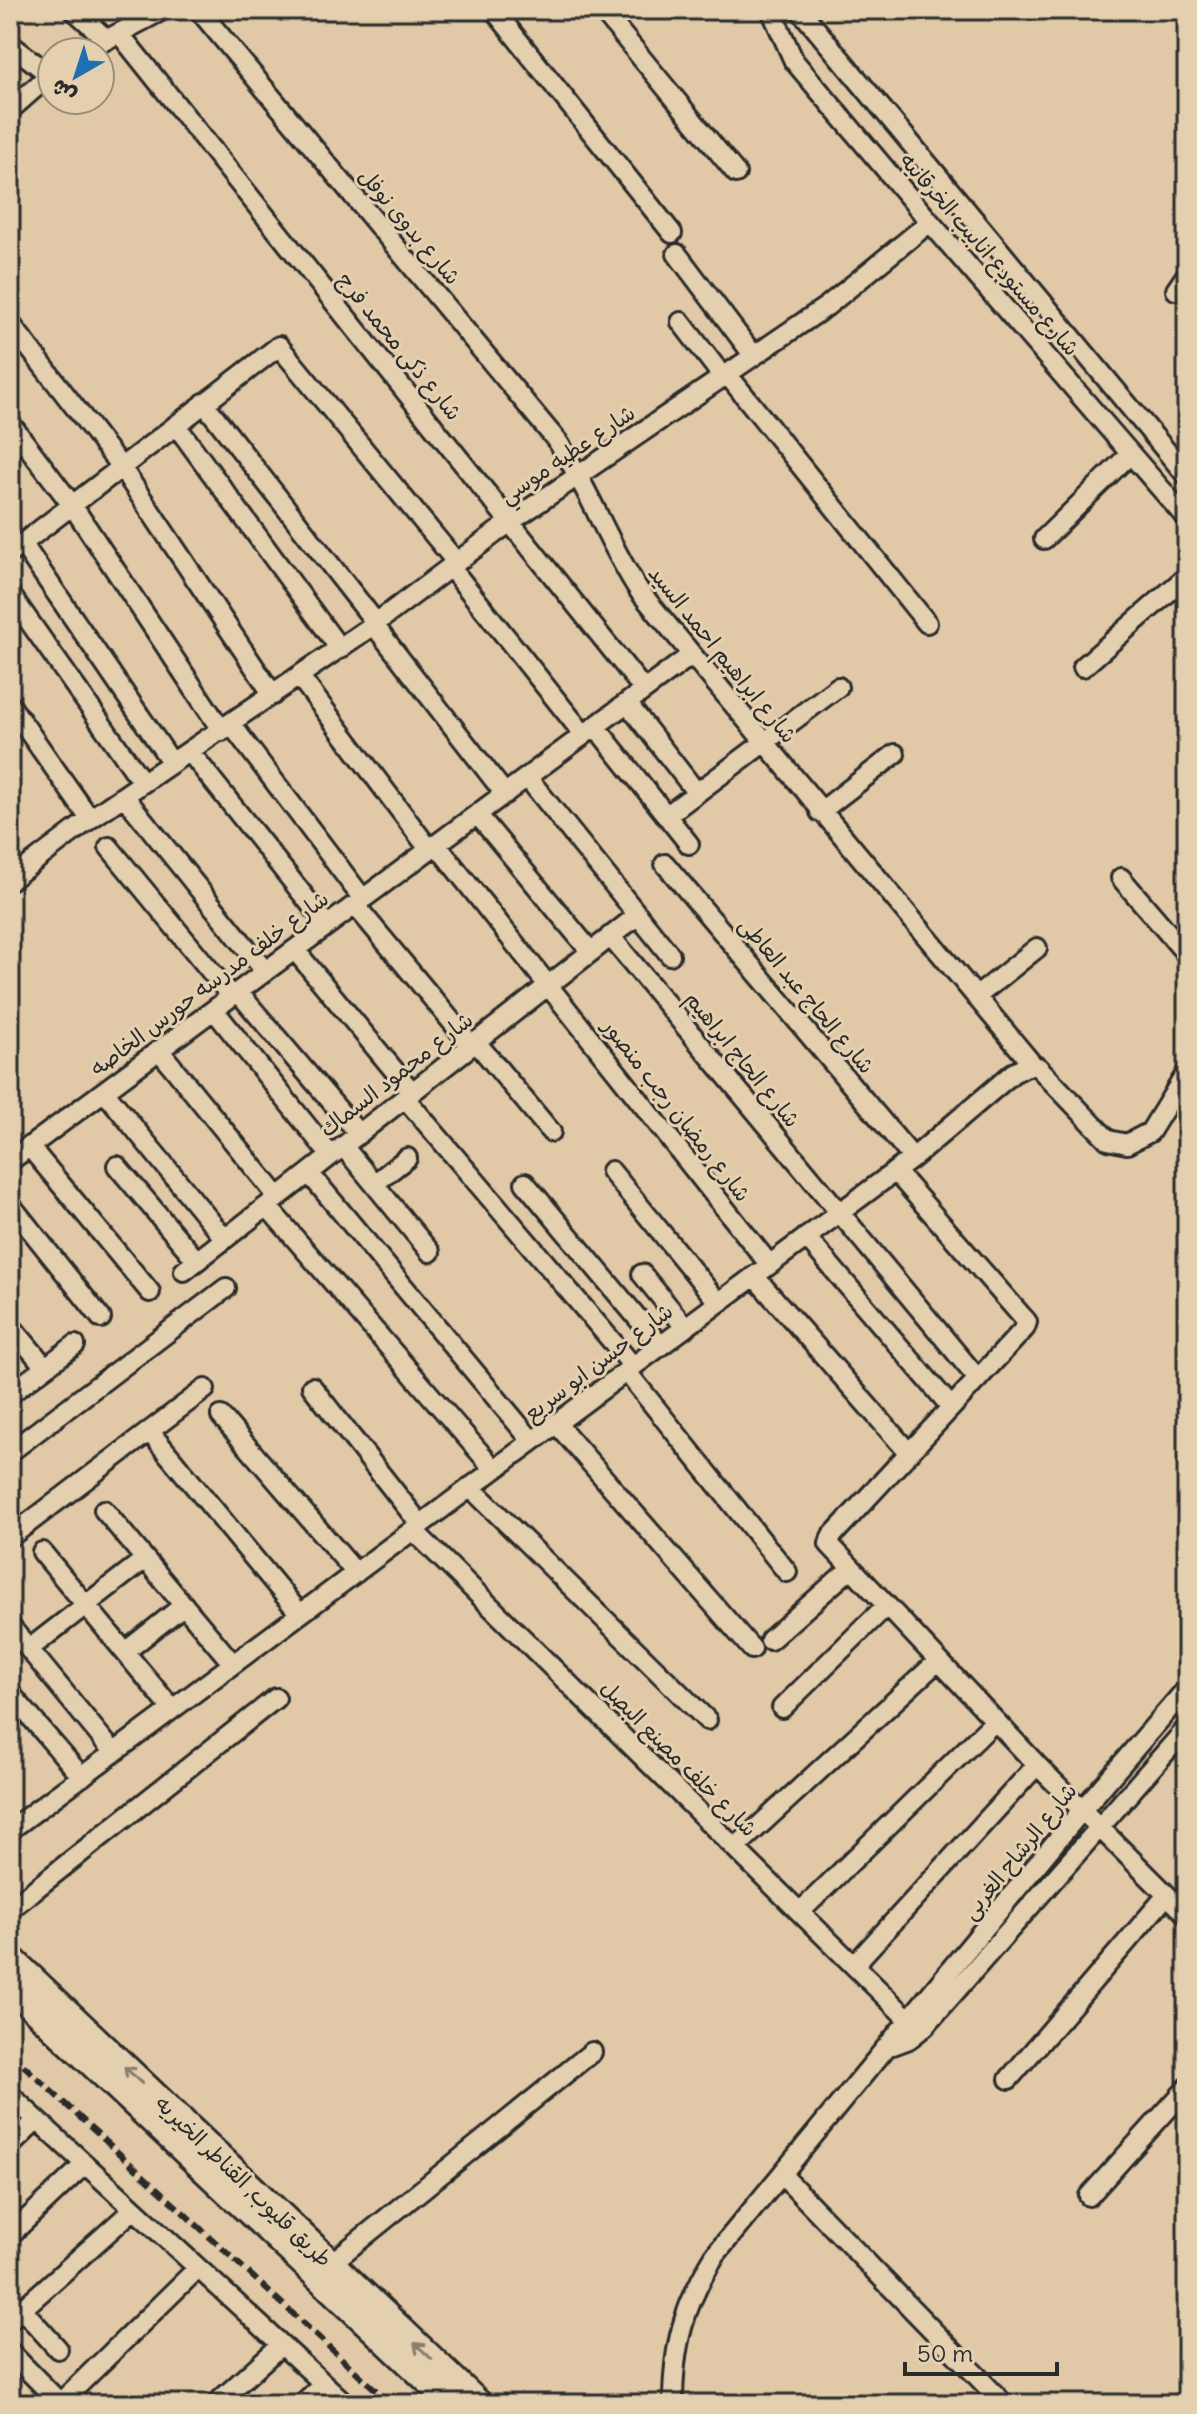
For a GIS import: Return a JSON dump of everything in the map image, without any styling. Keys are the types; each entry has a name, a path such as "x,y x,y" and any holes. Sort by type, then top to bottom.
{"main road":[{"name":"طريق قليوب, القناطر الخيريه","path":"10,1957 480,2404"},
{"name":"طريق قليوب, القناطر الخيريه","path":"10,1987 452,2404"}],"street":[{"name":"شارع ذكى محمد فرج","path":"74,10 112,36"},
{"path":"112,36 163,10"},
{"name":"شارع بدوى نوفل","path":"199,10 558,442 579,475"},
{"path":"494,10 672,233"},
{"path":"602,10 736,173"},
{"name":"شارع مستودع انابيب الخرقانيه","path":"771,10 794,61 1187,519"},
{"name":"شارع مستودع انابيب الخرقانيه","path":"800,10 1187,476"},
{"name":"شارع ذكى محمد فرج","path":"116,41 644,690"},
{"path":"10,44 36,63"},
{"path":"10,110 36,87"},
{"name":"شارع عطيه موسي","path":"10,880 90,819 375,624 510,522 827,306 930,222"},
{"path":"677,254 754,356"},
{"path":"1176,290 1187,274"},
{"path":"681,322 927,623"},
{"path":"10,323 121,467 273,695"},
{"path":"172,763 16,548 279,346 590,731 689,844"},
{"path":"204,403 505,794"},
{"path":"10,423 72,505 227,728 359,902 474,1044 551,1132"},
{"path":"176,425 340,649"},
{"path":"1044,539 1130,454"},
{"name":"شارع ابراهيم احمد السيد","path":"579,475 627,572 690,656 1033,1065"},
{"path":"1083,667 1187,576"},
{"path":"10,594 143,783"},
{"name":"شارع خلف مدرسه حورس الخاصه","path":"10,1161 690,656"},
{"name":"شارع رمضان رجب منصور","path":"300,677 769,1264"},
{"path":"666,816 838,687"},
{"path":"627,703 697,793"},
{"path":"10,705 90,819"},
{"path":"190,752 327,925"},
{"path":"820,812 895,754"},
{"path":"527,777 670,955"},
{"path":"124,796 265,971"},
{"path":"477,814 591,952"},
{"path":"109,847 359,1134"},
{"name":"شارع الحاج عبد العاطى","path":"665,864 913,1158"},
{"path":"1121,878 1187,955"},
{"name":"شارع محمود السماك","path":"117,1166 190,1266 638,915"},
{"name":"شارع الحاج ابراهيم","path":"610,936 978,1379"},
{"path":"976,997 1037,948"},
{"path":"295,950 629,1368 787,1572"},
{"path":"214,1010 337,1151 374,1184 430,1252"},
{"path":"159,1050 273,1202 494,1469"},
{"path":"1033,1065 1108,1140 1119,1144 1134,1142 1150,1132 1187,1072"},
{"name":"شارع حسن ابو سريع","path":"11,1827 913,1158 1013,1073 1033,1065"},
{"path":"104,1091 225,1239"},
{"path":"29,1146 150,1292"},
{"path":"374,1184 407,1158"},
{"path":"611,1171 718,1302"},
{"path":"895,1171 1026,1319 1025,1328 829,1540 831,1547 1037,1765 1187,1915"},
{"path":"309,1173 532,1441"},
{"path":"525,1183 660,1345"},
{"path":"10,1204 101,1318"},
{"path":"806,1237 951,1407"},
{"path":"642,1274 685,1327"},
{"path":"754,1276 909,1453"},
{"path":"10,1452 226,1288"},
{"path":"10,1325 45,1367"},
{"path":"12,1389 75,1345"},
{"name":"شارع خلف مصنع البصل","path":"312,1387 417,1527 910,2021"},
{"path":"10,1537 205,1389"},
{"path":"221,1416 356,1573"},
{"path":"556,1423 752,1649"},
{"path":"149,1431 300,1614"},
{"path":"470,1487 707,1720"},
{"path":"104,1510 233,1664"},
{"path":"42,1552 172,1709"},
{"path":"29,1649 145,1559"},
{"path":"770,1640 851,1568"},
{"path":"125,1652 184,1605"},
{"path":"782,1708 886,1606"},
{"path":"10,1626 114,1753"},
{"path":"735,1848 938,1661"},
{"name":"شارع الرشاح الغربى","path":"673,2404 682,2321 695,2287 715,2255 1082,1810 1187,1688"},
{"path":"10,1693 82,1777"},
{"path":"10,1909 276,1698"},
{"path":"800,1912 995,1721"},
{"name":"شارع الرشاح الغربى","path":"890,2046 909,2039 924,2027 1187,1728"},
{"path":"1127,1758 1146,1775"},
{"path":"854,1965 1037,1765"},
{"path":"1009,2079 1167,1895"},
{"path":"330,2264 592,2052"},
{"path":"1089,2196 1187,2088"},
{"path":"10,2095 346,2404"},
{"path":"10,2146 37,2120"},
{"path":"10,2235 85,2164"},
{"path":"782,2175 1004,2404"},
{"path":"58,2349 16,2315 134,2209"},
{"path":"10,2352 61,2403 198,2268"},
{"path":"216,2404 281,2345"},
{"path":"302,2404 324,2384"}],"railway":[{"path":"10,2053 391,2404"}]}
